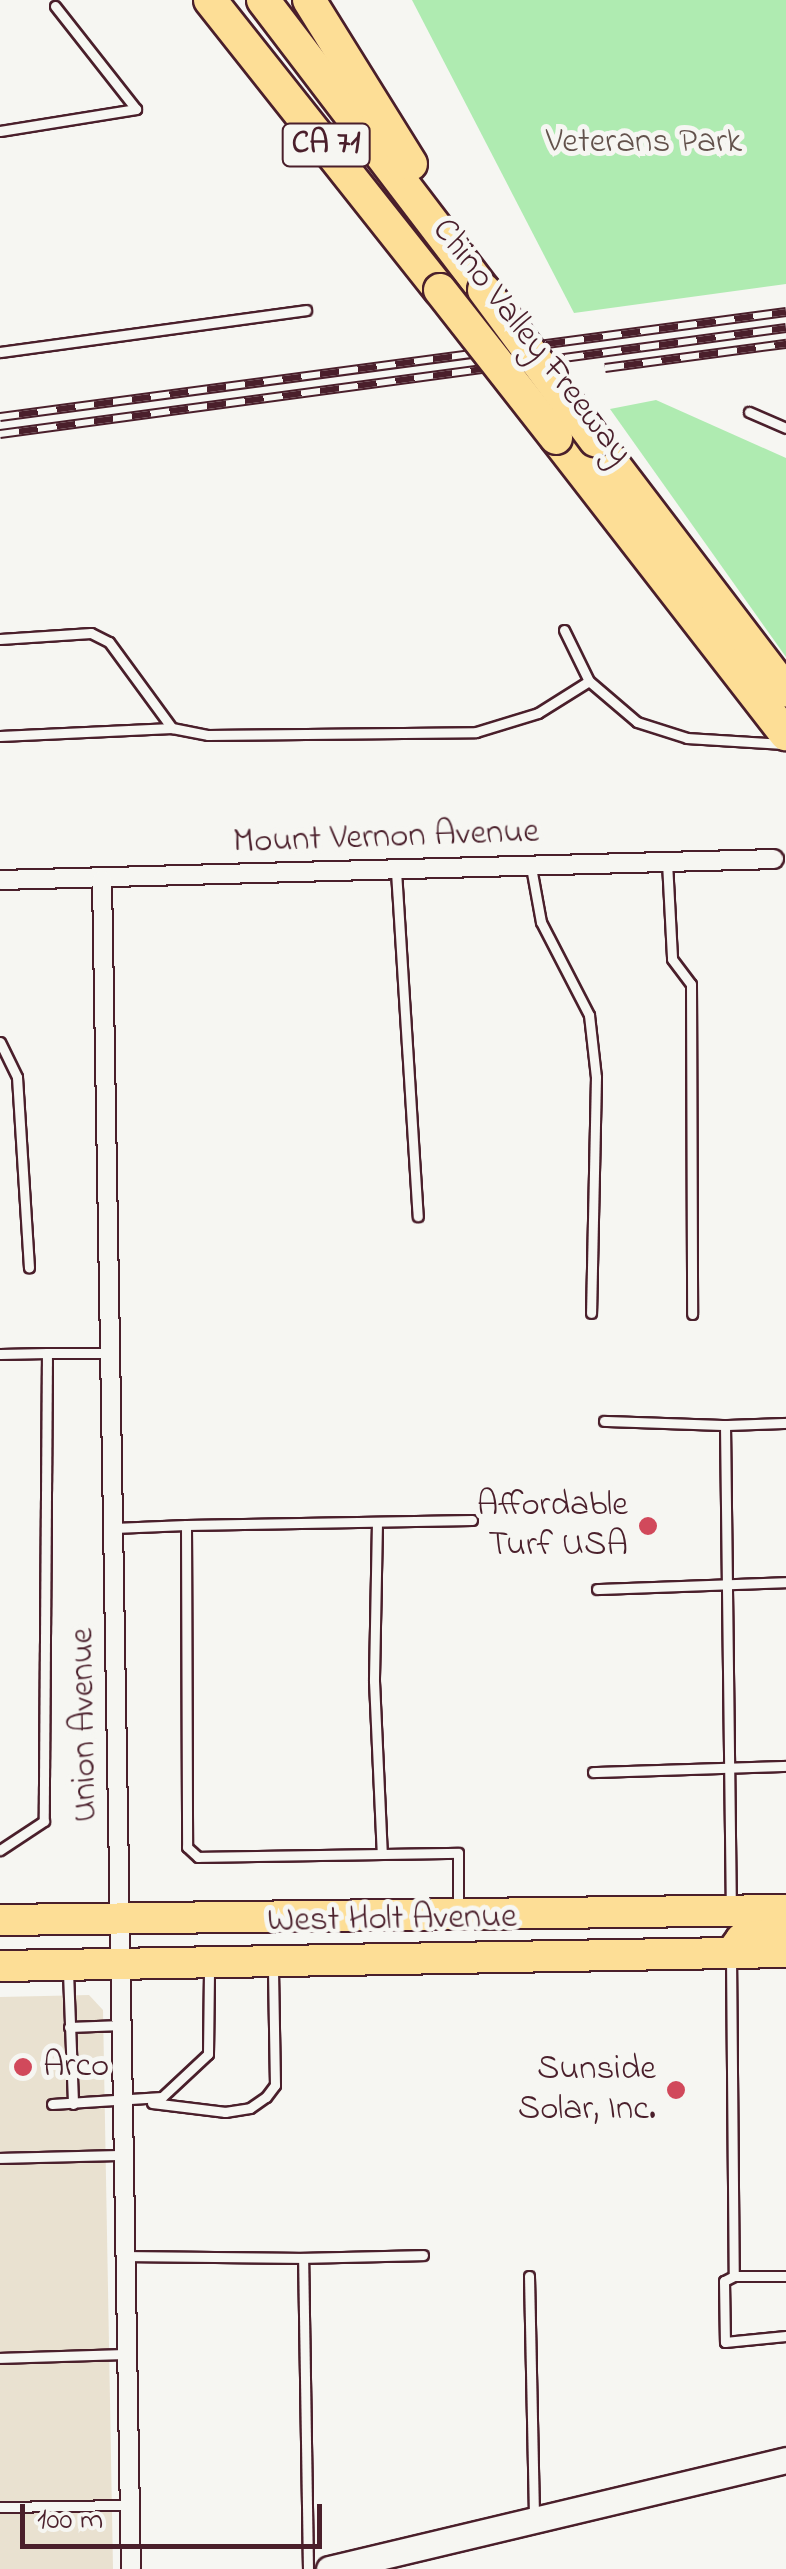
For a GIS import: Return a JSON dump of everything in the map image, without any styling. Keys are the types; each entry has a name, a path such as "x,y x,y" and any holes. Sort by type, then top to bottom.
{"highway":[{"name":"Chino Valley Freeway","path":"210,0 556,438 775,691"},
{"name":"Chino Valley Freeway","path":"262,0 484,290 775,691 786,734"},
{"path":"308,0 434,200 459,257"}],"main road":[{"name":"West Holt Avenue","path":"0,1920 786,1910"},
{"path":"732,1953 741,1939 786,1931"},
{"name":"West Holt Avenue","path":"0,1966 273,1958 786,1952"}],"street":[{"name":"Mount Vernon Avenue","path":"0,880 774,859"},
{"name":"Union Avenue","path":"102,880 132,2569"},
{"path":"329,2569 786,2460"}],"lane":[{"path":"0,131 136,110 55,6"},
{"path":"0,352 306,310"},
{"path":"748,412 786,428"},
{"path":"564,630 589,681 658,732 714,742 786,744"},
{"path":"0,640 91,634 109,642 172,728"},
{"path":"0,736 172,728 208,736 476,732 538,713 589,681"},
{"path":"667,862 672,959 691,984 692,1314"},
{"path":"531,866 541,922 589,1015 596,1076 592,1313"},
{"path":"396,870 418,1216"},
{"path":"0,1042 17,1077 28,1268"},
{"path":"0,1850 44,1821 47,1353"},
{"path":"0,1354 110,1353"},
{"path":"604,1421 786,1424"},
{"path":"725,1425 731,1910"},
{"path":"114,1528 472,1520"},
{"path":"377,1522 374,1681 382,1854"},
{"path":"186,1525 187,1847 198,1858 458,1853 458,1914"},
{"path":"597,1588 786,1582"},
{"path":"593,1772 786,1766"},
{"path":"732,1953 734,2276"},
{"path":"52,2104 149,2103 225,2112 250,2108 275,2085 273,1958"},
{"path":"149,2103 208,2054 209,1961"},
{"path":"68,1965 74,2104"},
{"path":"70,2027 122,2025"},
{"path":"0,2158 124,2154"},
{"path":"126,2256 423,2255"},
{"path":"303,2258 308,2569"},
{"path":"529,2276 534,2520"},
{"path":"786,2276 734,2276 724,2282 725,2342 786,2336"},
{"path":"0,2358 128,2354"},
{"path":"0,2507 130,2505"}],"shaded area":[{"path":"89,1995 103,2010 113,2569 0,2569 0,1997"}],"green space":[{"name":"Veterans Park","path":"412,0 786,0 786,284 574,313"},
{"path":"656,400 786,458 786,657 610,409"}],"railway":[{"path":"0,417 786,312"},
{"path":"0,434 786,328"},
{"path":"605,368 786,344"}],"place":[{"name":"Affordable Turf USA","path":"648,1526"},
{"name":"Arco","path":"23,2067"},
{"name":"Sunside Solar, Inc.","path":"676,2090"}]}
